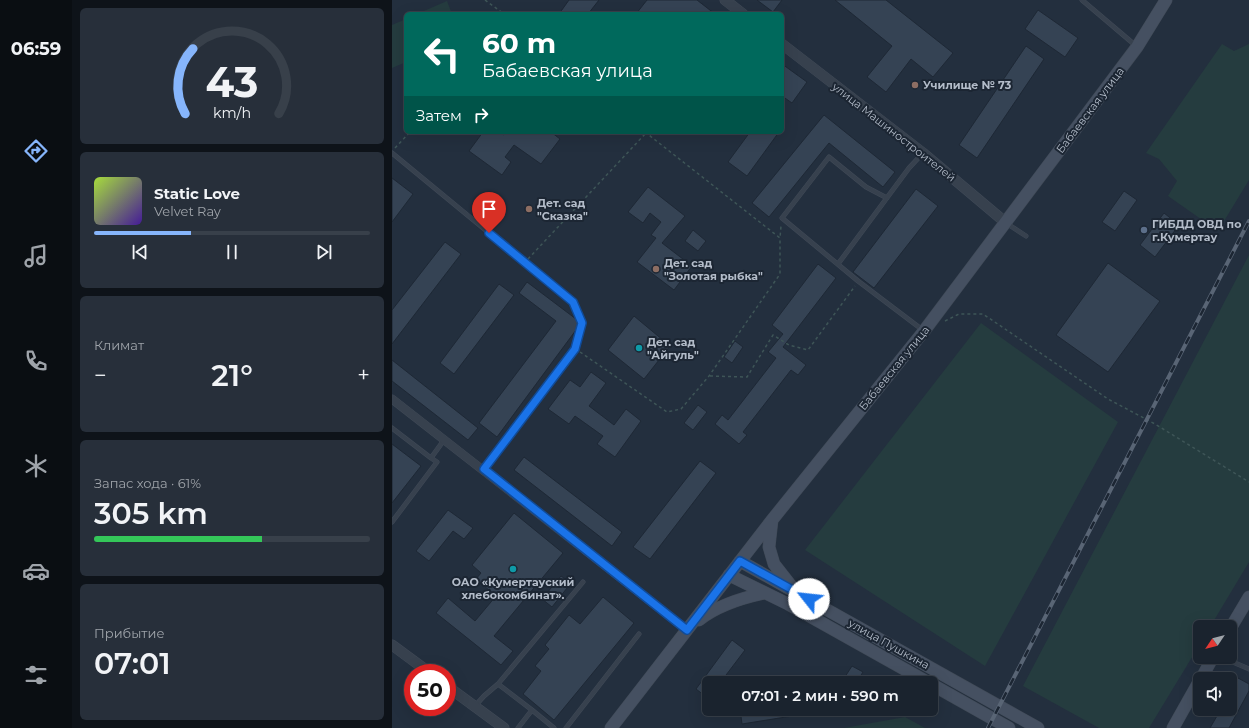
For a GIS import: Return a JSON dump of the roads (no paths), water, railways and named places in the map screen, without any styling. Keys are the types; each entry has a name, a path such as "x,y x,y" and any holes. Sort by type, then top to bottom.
{"main road":[{"name":"Бабаевская улица","path":"611,728 772,520 924,331 1137,46 1166,0"},
{"path":"772,520 769,547 774,564 795,592"},
{"name":"улица Пушкина","path":"740,561 1038,728"},
{"name":"улица Пушкина","path":"729,575 765,593 915,676"},
{"path":"687,630 707,614 724,605 744,597 765,593"},
{"path":"1235,620 1249,597"},
{"name":"улица Пушкина","path":"938,688 1009,728"},
{"path":"1173,728 1193,692"}],"street":[{"path":"725,0 740,12"},
{"name":"улица Машиностроителей","path":"784,46 923,153 1005,222"},
{"path":"392,398 687,630"},
{"path":"392,645 418,664"},
{"path":"456,693 504,728"}],"lane":[{"path":"1082,0 1137,46"},
{"path":"392,152 573,302 582,323 575,349 484,469"},
{"path":"838,264 887,198 923,153"},
{"path":"887,198 866,187 829,157 782,218 858,281 924,331"},
{"path":"1005,222 1026,236"},
{"path":"392,428 437,462 392,522"},
{"path":"431,458 445,439"},
{"path":"475,707 484,696 498,684 583,582"},
{"path":"566,728 639,634"},
{"path":"1237,664 1249,669"},
{"path":"498,684 554,728"},
{"path":"518,728 532,710"}],"railway":[{"path":"988,728 1249,221"}],"place":[{"name":"Училище № 73","path":"915,85"},
{"name":"Дет. сад \"Сказка\"","path":"529,209"},
{"name":"ГИБДД ОВД по г.Кумертау","path":"1144,230"},
{"name":"Дет. сад \"Золотая рыбка\"","path":"656,269"},
{"name":"Дет. сад \"Айгуль\"","path":"639,348"},
{"name":"ОАО «Кумертауский хлебокомбинат».","path":"513,569"}]}
